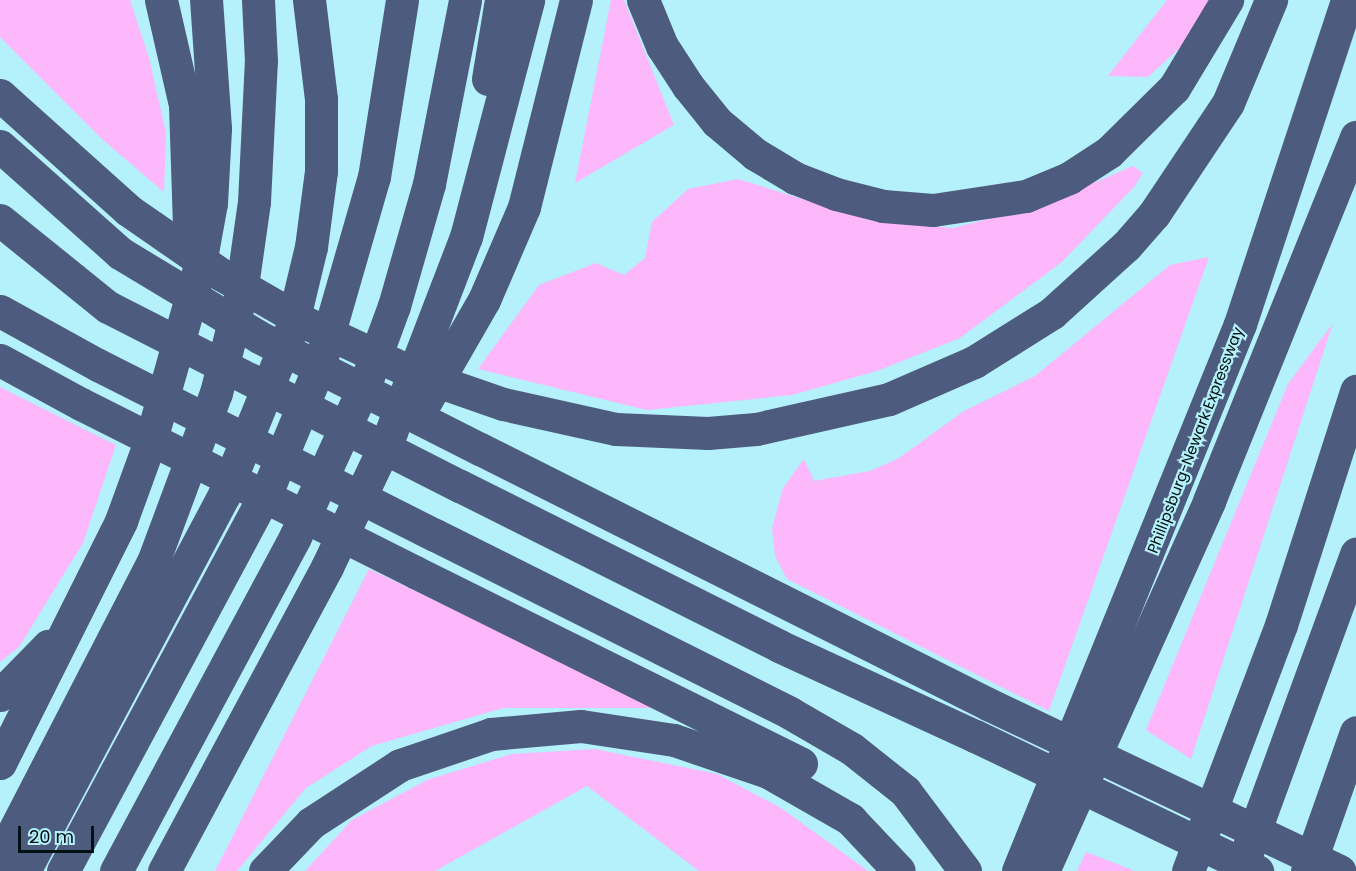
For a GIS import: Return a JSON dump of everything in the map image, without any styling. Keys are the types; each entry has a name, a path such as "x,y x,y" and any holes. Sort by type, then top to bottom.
{"highway":[{"path":"160,0 178,63 190,151 185,268 171,371"},
{"path":"0,858 143,582 189,474 216,393 241,292 254,202 261,73 258,0"},
{"path":"24,871 224,495 291,330 308,264 321,171 321,99 309,0"},
{"path":"63,871 257,510 319,367 372,187 402,0"},
{"path":"116,871 291,546 366,382 429,184 465,0"},
{"path":"420,354 468,174 501,0"},
{"path":"327,567 391,432 466,237 528,0"},
{"path":"164,871 327,567 468,330 500,269 534,177 576,0"},
{"path":"643,0 663,46 687,86 717,122 755,154 795,178 836,194 883,206 933,210 1026,196 1069,178 1109,152 1174,88 1227,0"},
{"path":"0,95 128,210 229,280 320,330 411,372 503,404 616,429 708,433 800,423 889,399 974,362 1059,306 1154,214 1228,102 1271,0"},
{"name":"Phillipsburg-Newark Expressway","path":"1018,871 1240,324 1347,0"},
{"path":"0,763 102,564 137,478 171,371 204,248 212,195 216,108 206,7"},
{"path":"1043,871 1209,501 1356,137"},
{"path":"0,146 120,252"},
{"path":"0,174 120,252 259,337 988,704 1339,871"},
{"path":"0,220 108,307"},
{"path":"0,249 108,307 779,646 975,735 1257,871"},
{"path":"0,311 98,365 813,726 888,776 936,828 965,871"},
{"path":"0,360 81,404 828,779 877,817 914,869"},
{"path":"1188,871 1281,625 1356,391"},
{"path":"1240,871 1356,554"},
{"path":"0,695 55,638 102,564"},
{"path":"265,871 333,806 400,765 491,734 581,726 674,740 768,772 850,819 914,869"},
{"path":"1307,871 1356,732"}],"shaded area":[{"path":"0,0 130,0 149,58 166,133 164,192 103,140 0,37"},
{"path":"611,0 624,0 674,125 575,183"},
{"path":"1167,0 1215,0 1207,23 1148,77 1108,76"},
{"path":"1133,166 1143,173 1134,187 1062,262 960,338 877,371 792,395 647,410 478,369 539,285 596,263 624,275 645,258 652,222 688,189 738,179 873,221 953,228 1043,205"},
{"path":"1209,257 1049,711 787,579 775,556 772,528 783,488 804,459 814,481 870,471 899,458 964,411 1035,376 1170,265"},
{"path":"1333,323 1191,759 1146,730 1288,384"},
{"path":"0,387 116,445 83,543 19,647 0,662"},
{"path":"369,569 661,708 503,708 372,746 306,788 237,871 215,871"},
{"path":"595,749 717,774 781,808 868,871 699,871 587,786 435,871 305,871 352,820 427,780 512,754"},
{"path":"1086,852 1135,871 1077,871"}]}
